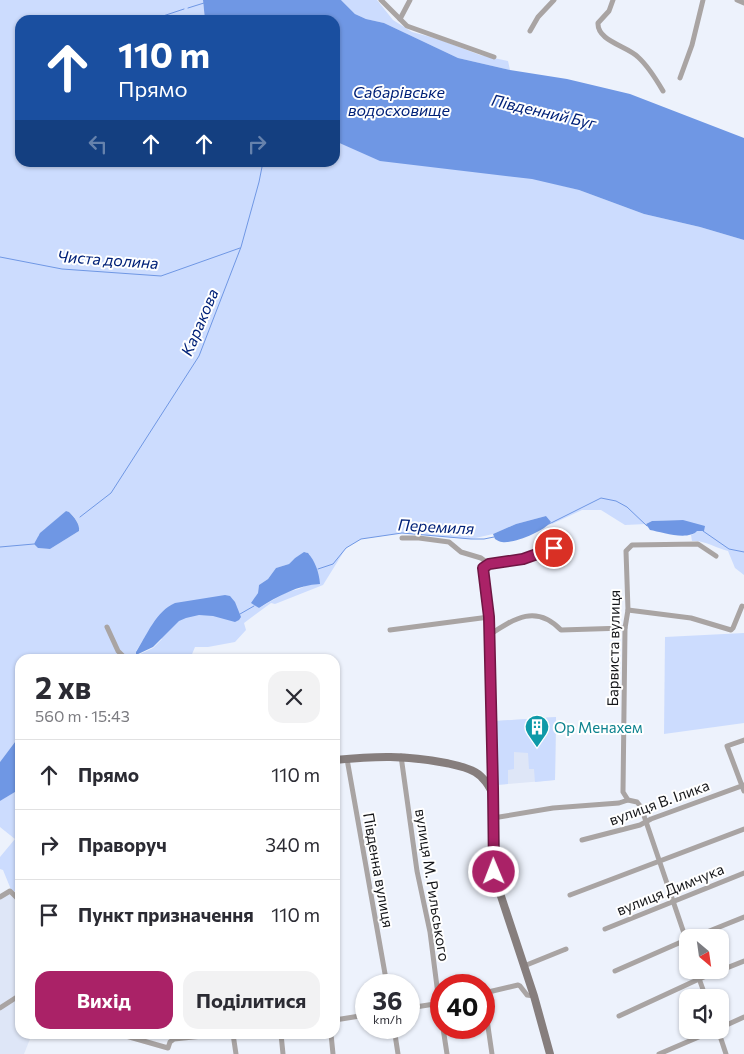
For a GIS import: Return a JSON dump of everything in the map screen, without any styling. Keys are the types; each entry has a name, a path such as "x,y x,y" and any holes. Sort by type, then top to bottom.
{"street":[{"path":"381,0 407,26 494,56"},
{"path":"400,19 410,0"},
{"path":"530,31 538,17 554,0"},
{"path":"613,0 609,11 598,23 598,30 605,37 639,58 664,91"},
{"path":"680,78 692,45 703,0"},
{"path":"737,0 744,3"},
{"path":"402,538 449,542 461,552 481,558 489,564"},
{"name":"Барвиста вулиця","path":"628,800 624,792 625,628 628,610 626,551 632,545 698,544 716,556"},
{"path":"550,1054 534,996 494,878 494,796 489,617 483,568 489,564 523,559 564,546"},
{"path":"628,610 691,618 731,630 734,628 742,606"},
{"path":"489,635 510,622 536,615 550,620 561,630 625,628"},
{"path":"390,630 489,617"},
{"path":"108,627 121,654"},
{"path":"743,787 727,746 744,740"},
{"path":"340,760 401,756 421,758 467,768 480,776 490,787 494,796"},
{"name":"вулиця М. Рильського","path":"401,756 417,871 430,932 436,974"},
{"name":"Південна вулиця","path":"346,759 385,974"},
{"name":"вулиця В. Ілика","path":"582,840 612,834 743,787"},
{"path":"493,818 553,808 619,803 628,800 639,804 683,929"},
{"path":"570,895 744,828"},
{"name":"вулиця Димчука","path":"605,929 744,873"},
{"path":"0,897 10,891 15,896"},
{"path":"714,929 744,917"},
{"path":"614,970 679,944"},
{"path":"524,966 566,949"},
{"path":"729,967 744,961"},
{"path":"619,1016 699,979 703,989"},
{"path":"495,990 518,985 527,995 534,996"},
{"path":"0,1008 15,998"},
{"path":"340,1019 355,1017"},
{"path":"729,1024 744,1017"},
{"path":"133,1039 168,1051 170,1042 174,1039"},
{"path":"234,1039 236,1054"},
{"path":"281,1039 283,1054"},
{"path":"332,1039 333,1054"},
{"path":"396,1039 398,1054"},
{"path":"445,1039 447,1054"},
{"path":"490,1039 492,1054"},
{"path":"659,1054 694,1039"},
{"path":"721,1039 726,1054"}],"shaded area":[{"path":"0,0 203,0 204,15 15,15 15,167 340,167 340,134 456,158 579,190 644,214 700,227 744,240 744,575 735,568 728,551 706,543 692,541 691,535 694,534 683,520 652,521 646,524 625,525 601,510 582,510 552,524 546,516 516,524 493,534 471,539 402,533 361,539 346,548 323,585 275,604 271,603 244,623 246,630 235,642 208,647 195,647 192,654 140,654 153,648 162,639 151,628 136,651 138,654 15,654 15,742 0,762","holes":["66,511 75,518 79,531 50,549 38,548 38,536","306,552 310,555 309,584 287,592 259,608 252,603 258,593 259,585 268,579 276,568 289,564"]},
{"path":"341,0 377,0 393,20 412,32 438,39 480,55 508,61 510,70 458,58 384,23 366,19 355,14"},
{"path":"744,633 744,723 664,734 665,637"},
{"path":"556,717 555,780 496,785 495,721"},
{"path":"556,717 555,780 535,782 534,769 529,769 528,753 514,752 514,769 508,770 508,784 496,785 495,721"},
{"path":"15,792 15,839 0,827 0,801"},
{"path":"15,839 15,891 12,892 3,870 0,869 0,857"},
{"path":"10,891 15,896 15,1039 30,1039 24,1054 0,1054 0,897"}],"water":[{"name":"Сабарівське водосховище","path":"203,0 341,0 355,14 366,19 384,23 458,58 510,70 567,79 630,94 744,138 744,240 700,227 644,214 579,190 532,179 380,161 340,143 340,15 204,15"},
{"path":"66,511 76,521 79,531 50,549 38,548 34,544 40,533"},
{"path":"546,516 551,522 547,526 521,539 501,542 495,539 493,534 516,524"},
{"path":"683,520 705,526 704,531 681,536 650,530 646,524 652,521"},
{"path":"304,552 308,553 315,563 320,584 304,586 288,592 259,608 251,603 258,593 259,585 268,579 276,568 289,564"},
{"path":"225,595 230,596 235,602 241,617 235,622 213,616 199,615 186,618 179,621 153,647 136,654 152,624 162,612 175,603"},
{"path":"15,742 15,792 0,801 0,762"}],"waterway":[{"path":"188,8 204,3"},
{"path":"166,15 184,9"},
{"name":"Каракова","path":"80,517 111,493 199,356 241,247 262,167"},
{"name":"Чиста долина","path":"0,257 62,269 161,276 240,248"},
{"name":"Перемиля","path":"549,524 601,498 616,501 627,507 647,526"},
{"name":"Перемиля","path":"703,531 729,549 744,552"},
{"name":"Перемиля","path":"318,569 333,564 346,548 361,539 402,533 471,539 494,537"},
{"name":"Каракова","path":"0,547 34,544"},
{"name":"Перемиля","path":"240,614 254,606"},
{"name":"Перемиля","path":"144,640 150,631"}],"place":[{"name":"Ор Менахем","path":"537,748"}],"route":[{"path":"494,872 489,617 483,568 489,564 523,559 554,548"}],"water label":[{"name":"Південний Буг","path":"544,111"}]}
